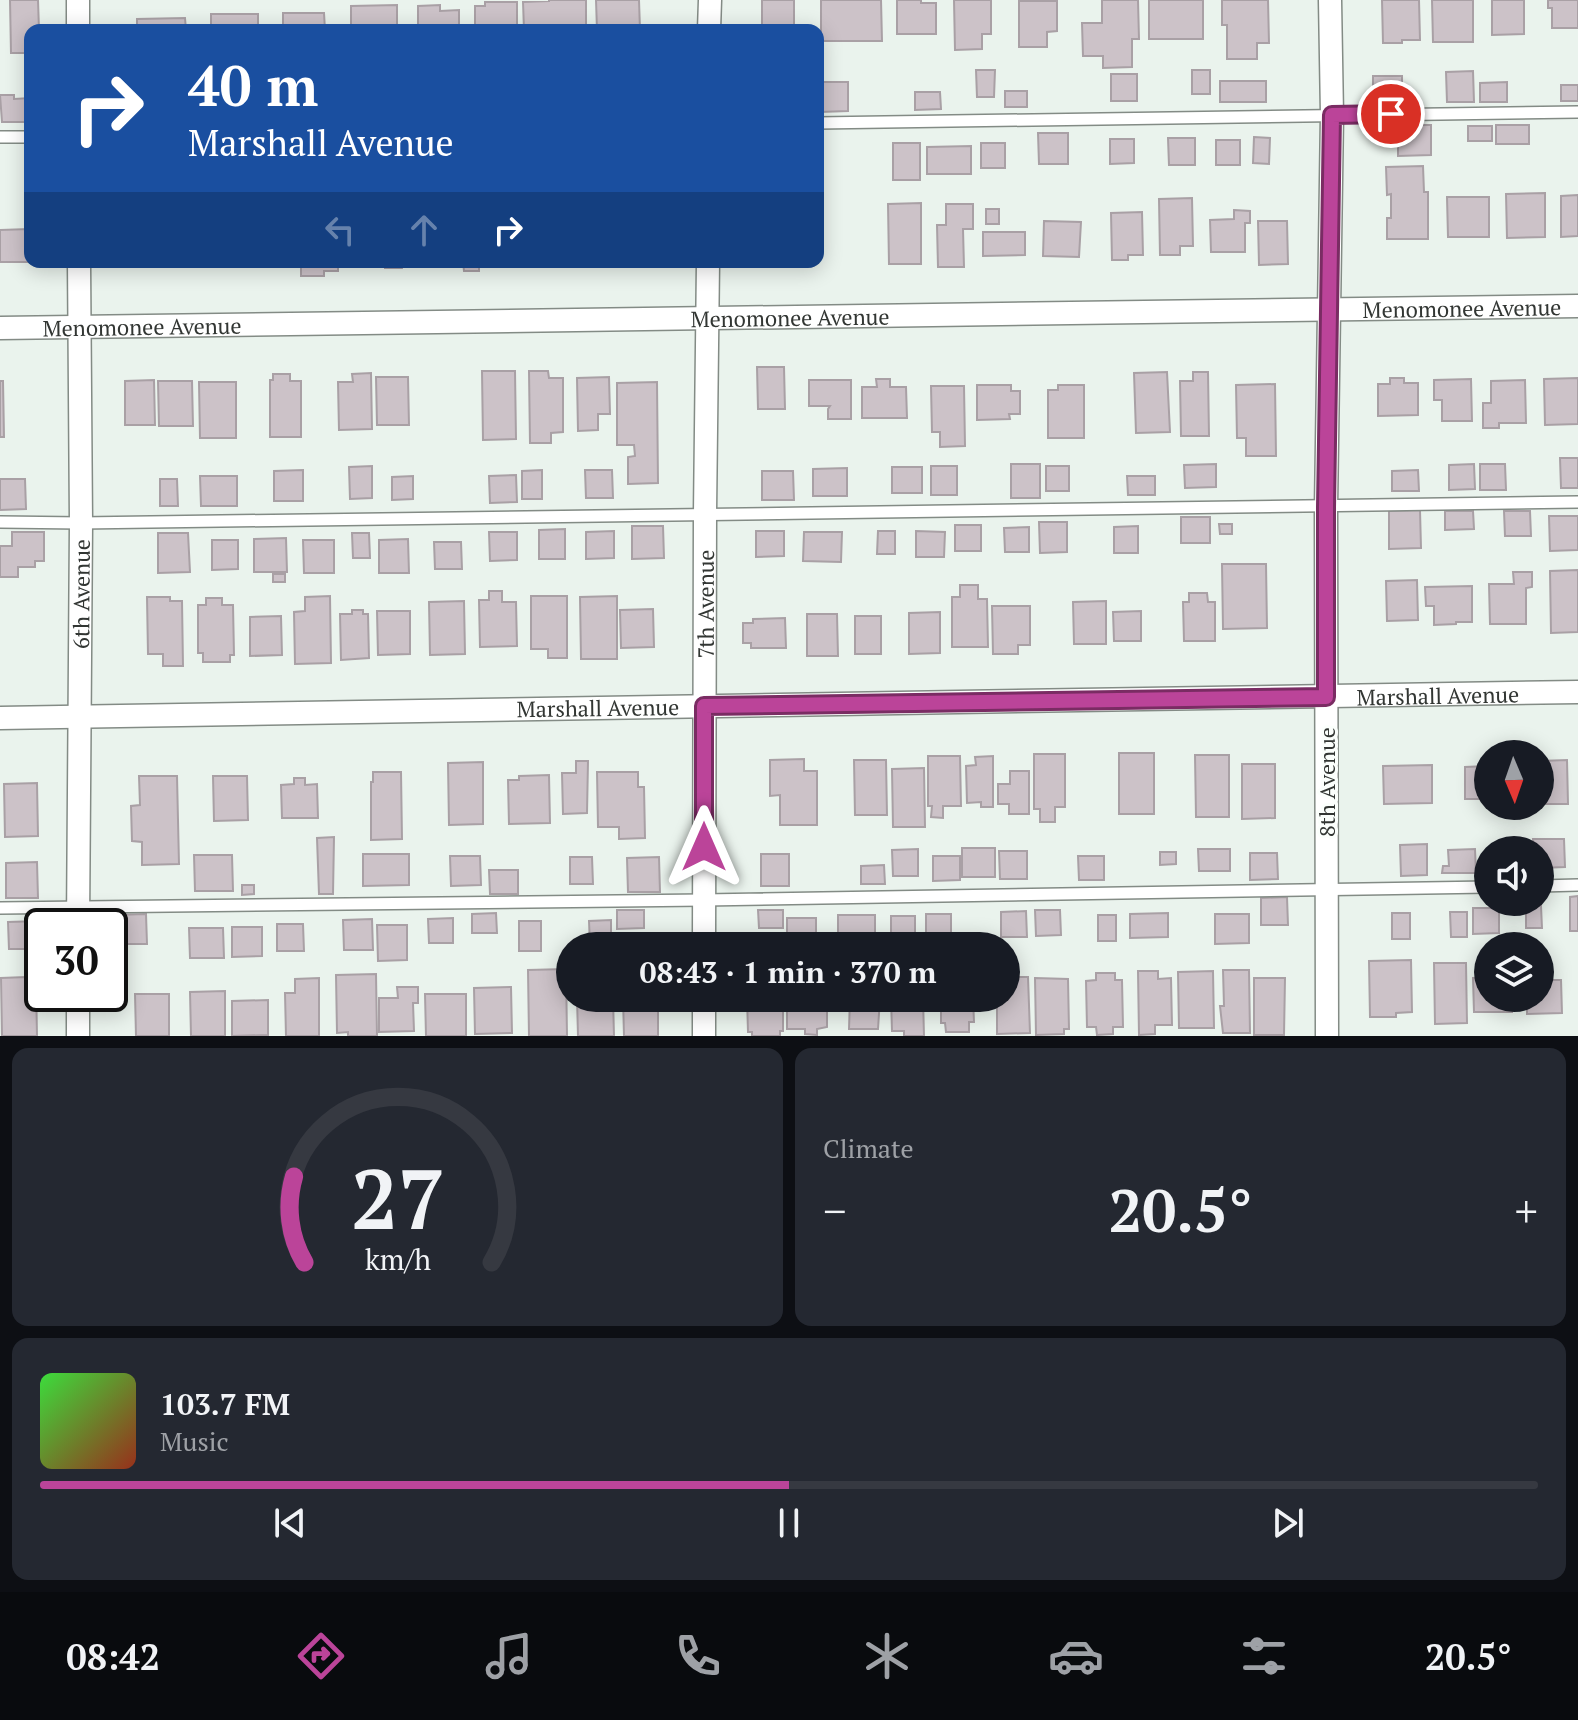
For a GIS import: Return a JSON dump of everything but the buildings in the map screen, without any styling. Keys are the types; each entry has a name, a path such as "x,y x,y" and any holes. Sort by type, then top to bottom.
{"street":[{"path":"78,0 78,24"},
{"path":"709,24 710,0"},
{"name":"8th Avenue","path":"1327,1036 1326,507 1332,115 1330,0"},
{"name":"6th Avenue","path":"78,908 79,268"},
{"name":"7th Avenue","path":"704,932 708,268"},
{"name":"Menomonee Avenue","path":"0,328 1578,306"},
{"name":"Marshall Avenue","path":"0,718 1578,692"},
{"path":"78,1012 78,1036"},
{"path":"704,1012 704,1036"}],"lane":[{"path":"824,123 1578,112"},
{"path":"0,137 24,137"},
{"path":"0,522 1578,502"},
{"path":"1554,886 1578,885"},
{"path":"128,916 704,900 1474,887"},
{"path":"0,908 24,911"}],"route":[{"path":"704,847 704,706 1326,697 1332,115 1391,114"}]}
